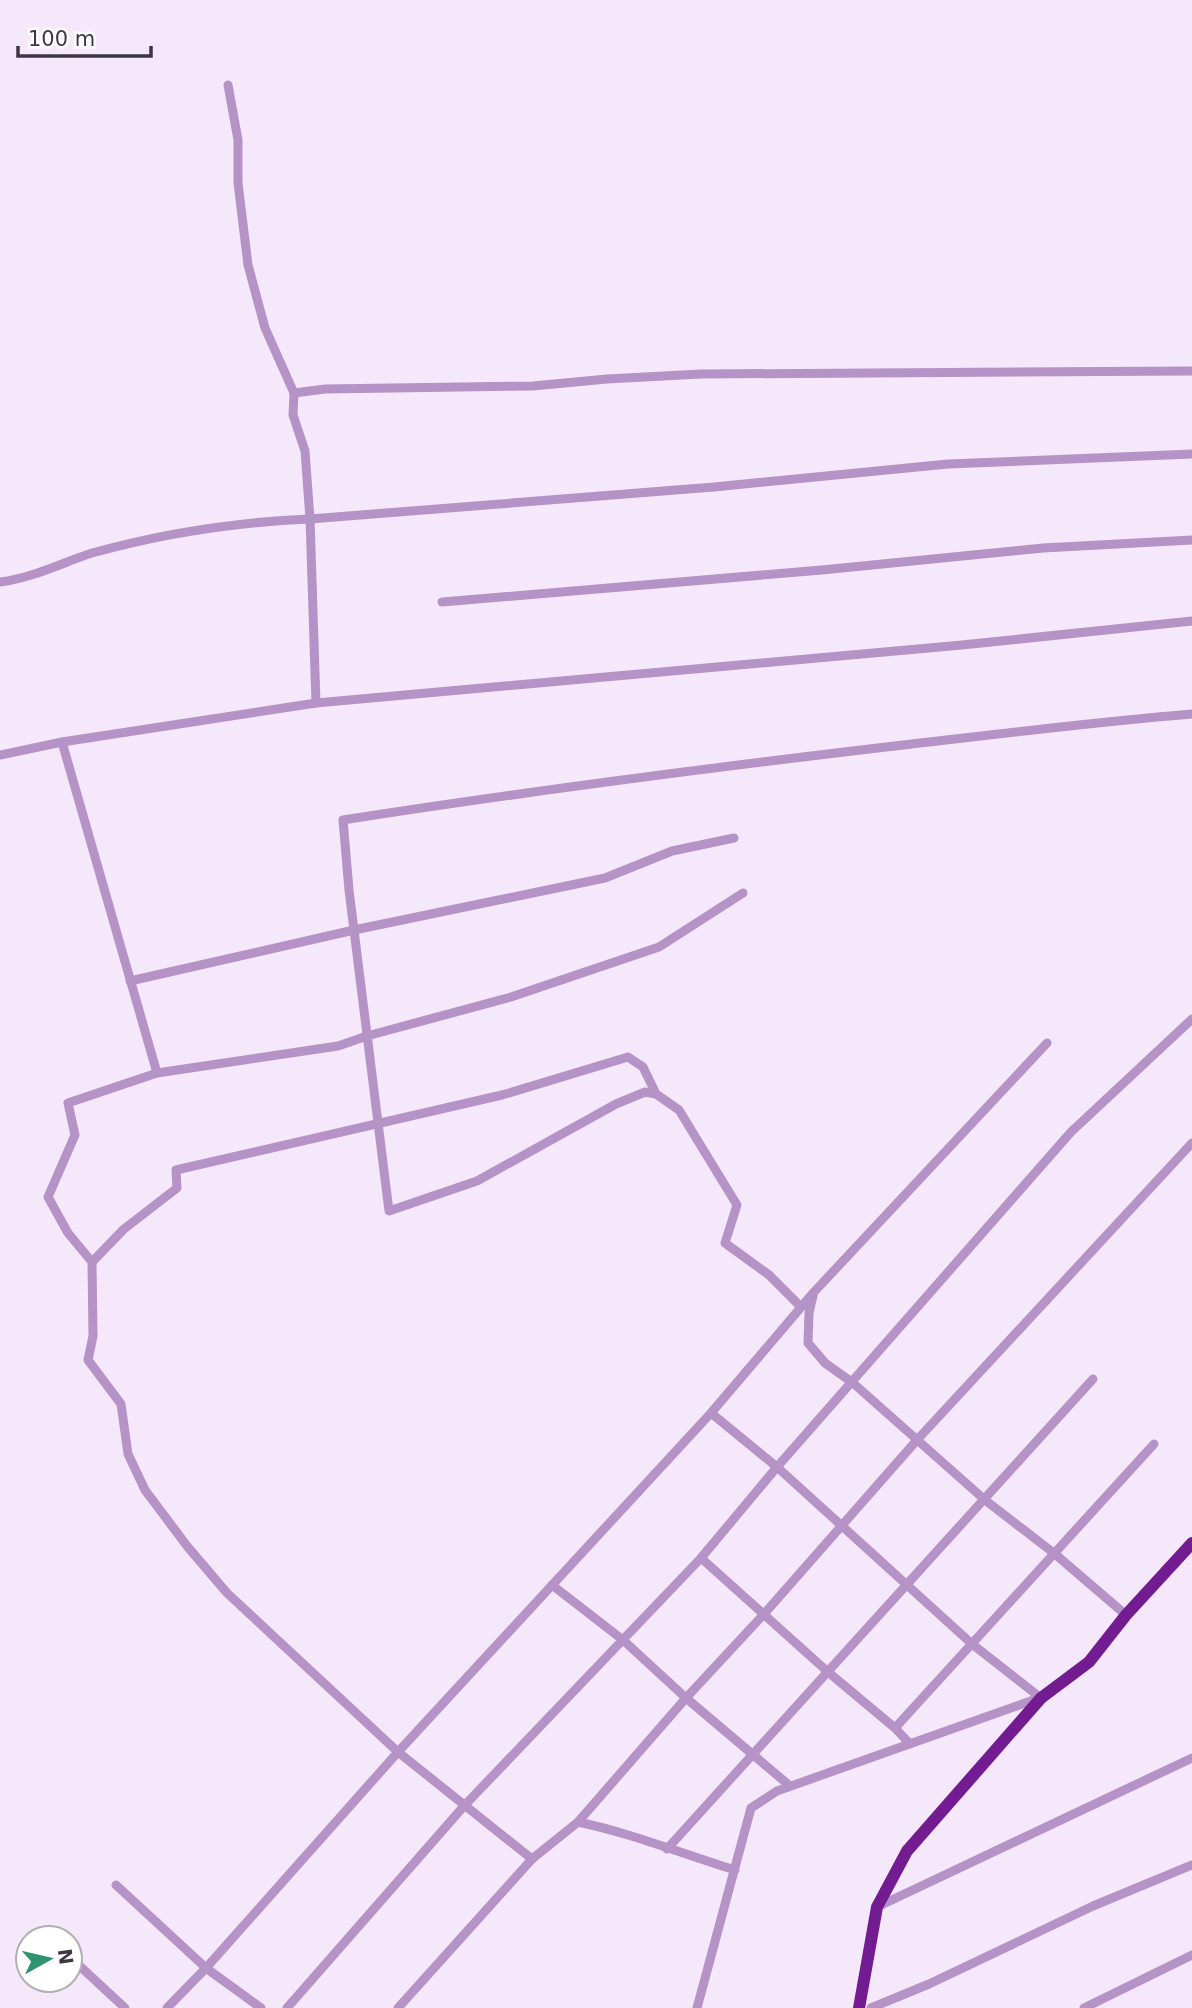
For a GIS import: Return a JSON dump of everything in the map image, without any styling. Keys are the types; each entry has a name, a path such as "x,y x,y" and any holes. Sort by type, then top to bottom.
{"highway":[{"path":"859,2008 877,1907 907,1851 1041,1698 1089,1662 1126,1615 1192,1543"}],"street":[{"path":"228,85 238,140 238,183 248,265 265,328 294,393 293,415 305,451 316,703"},
{"path":"294,393 325,389 533,386 701,374 1192,370"},
{"path":"0,582 23,579 90,554 161,537 253,522 700,488 948,464 1192,454"},
{"path":"442,602 822,570 1042,548 1192,540"},
{"path":"0,755 62,742 316,703 962,645 1192,621"},
{"path":"802,1307 769,1275 725,1242 737,1205 679,1110 656,1094 645,1092 616,1104 478,1181 390,1211 354,930 343,820 731,765 1192,714"},
{"path":"62,742 157,1073"},
{"path":"130,981 354,930 605,878 672,851 734,838"},
{"path":"532,1859 398,1752 227,1593 145,1490 128,1454 121,1404 88,1360 93,1336 92,1262 68,1233 48,1198 75,1135 68,1103 157,1073 338,1046 367,1035 511,997 659,947 743,893"},
{"path":"287,2008 464,1806 701,1558 777,1467 1071,1132 1192,1019"},
{"path":"167,2008 206,1968 398,1752 712,1413 814,1292 1047,1043"},
{"path":"92,1262 124,1228 177,1188 176,1170 502,1095 628,1057 643,1067 656,1094"},
{"path":"398,2008 532,1859 578,1822 917,1440 1192,1143"},
{"path":"814,1292 809,1313 808,1343 825,1363 853,1383 985,1500 1055,1554 1126,1615"},
{"path":"667,1849 1093,1380"},
{"path":"712,1413 777,1467 971,1643 1041,1698"},
{"path":"895,1728 1154,1444"},
{"path":"701,1558 910,1744"},
{"path":"552,1585 623,1640 686,1698 790,1786"},
{"path":"697,2008 751,1808 790,1786 1041,1698"},
{"path":"877,1907 1192,1758"},
{"path":"578,1822 614,1829 735,1870"},
{"path":"871,2008 929,1984 1093,1906 1192,1865"},
{"path":"116,1885 206,1968 261,2008"},
{"path":"1084,2008 1192,1955"},
{"path":"84,1969 125,2008"}]}
